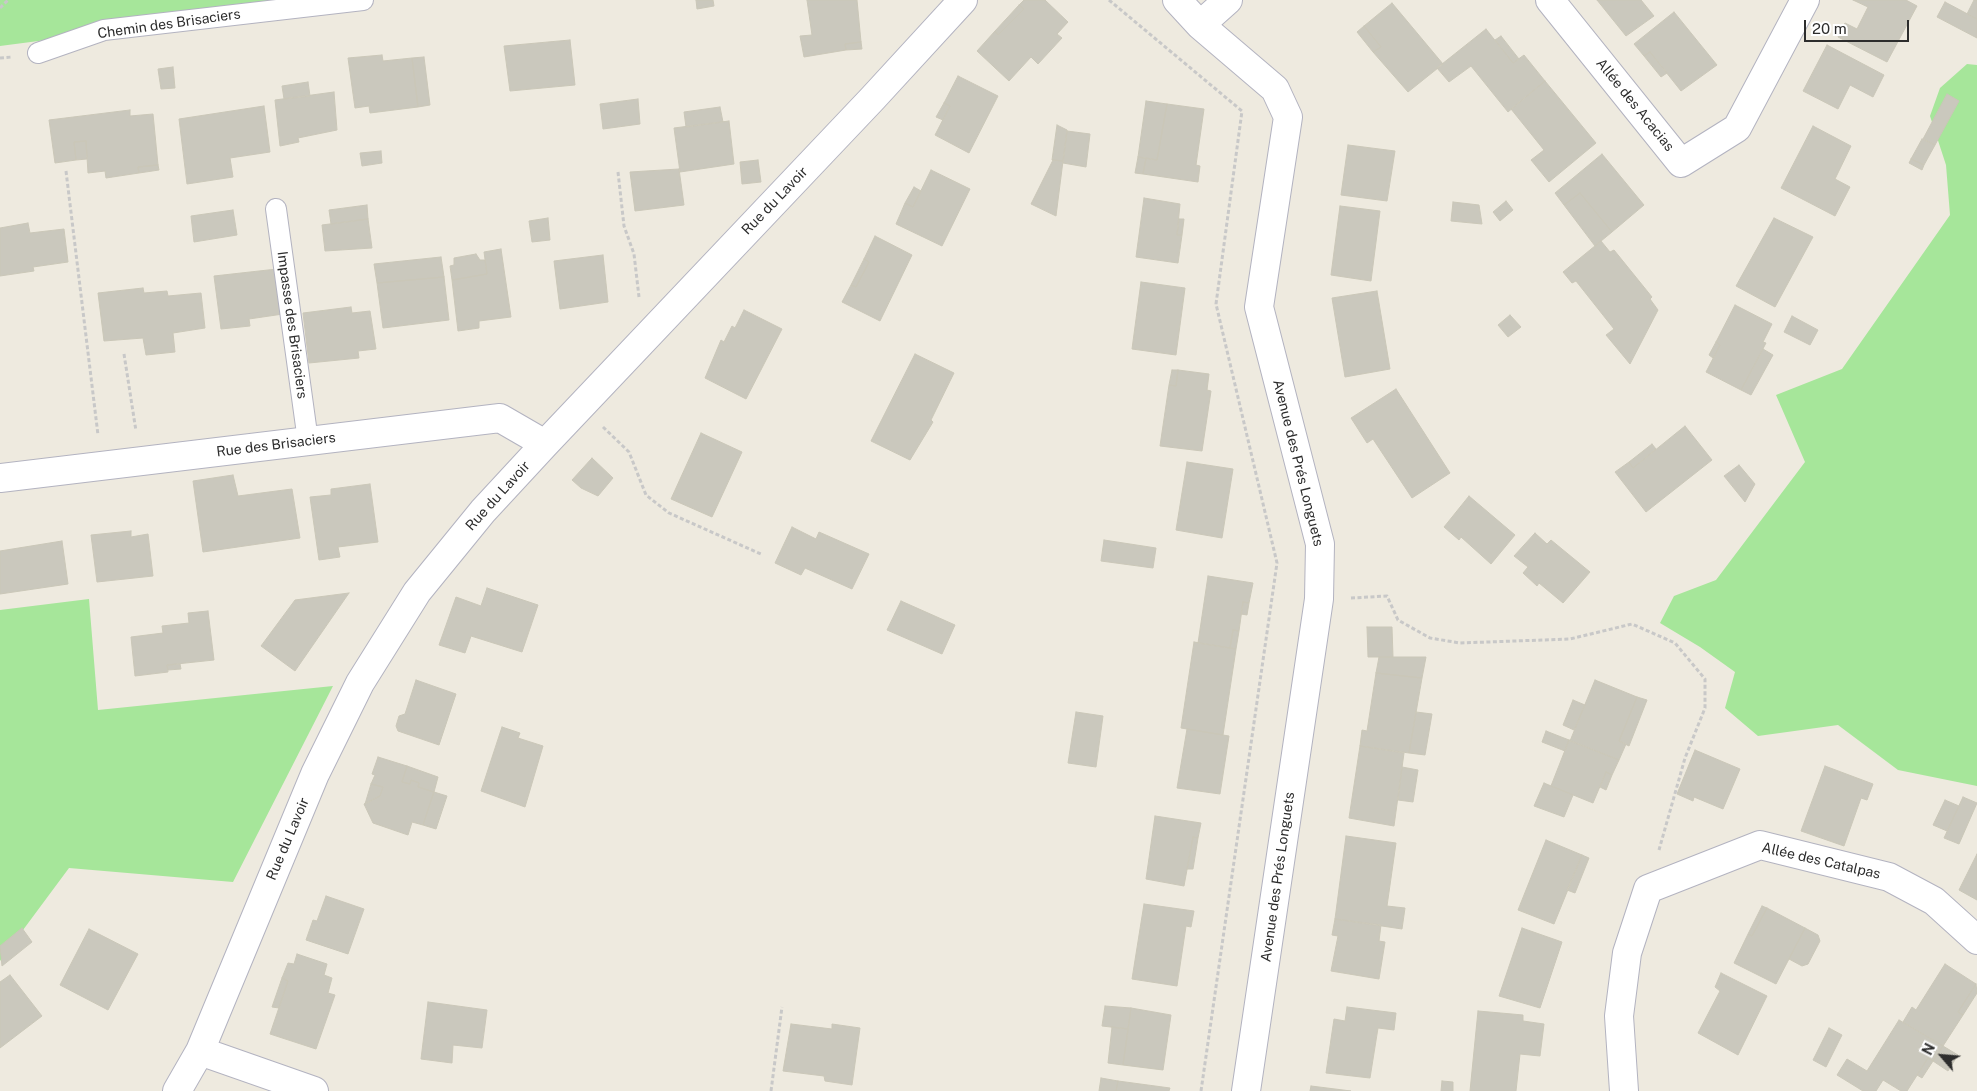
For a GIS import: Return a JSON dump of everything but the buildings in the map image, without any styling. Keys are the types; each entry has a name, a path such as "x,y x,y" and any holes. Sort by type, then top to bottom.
{"street":[{"name":"Rue du Lavoir","path":"178,1091 200,1051 315,774 360,683 417,592 483,511 866,106 963,0"},
{"name":"Avenue des Prés Longuets","path":"1177,0 1200,25 1275,89 1288,117 1259,307 1320,544 1320,599 1246,1091"},
{"path":"1200,25 1228,0"},
{"name":"Allée des Acacias","path":"1550,0 1681,162 1737,128 1805,0"},
{"name":"Rue des Brisaciers","path":"0,478 500,418 545,444"},
{"name":"Allée des Catalpas","path":"1648,889 1760,845 1889,877 1934,901 1977,940"},
{"path":"1624,1091 1619,1016 1626,953 1648,889"},
{"path":"200,1051 314,1091"}],"lane":[{"name":"Chemin des Brisaciers","path":"38,53 104,30 363,0"},
{"name":"Impasse des Brisaciers","path":"276,209 308,441"}],"path":[{"path":"0,8 8,0"},
{"path":"1109,0 1242,111 1216,304 1277,563 1201,1091"},
{"path":"66,171 94,401"},
{"path":"618,172 624,226 634,254 644,339"},
{"path":"124,354 130,394"},
{"path":"596,421 629,452 646,496 669,513 763,555"},
{"path":"1320,599 1387,596 1398,620 1430,638 1460,643 1570,639 1632,624 1675,644 1705,679 1705,708 1685,758 1648,889"},
{"path":"771,1091 782,1007"}],"green space":[{"path":"0,0 353,0 0,46"},
{"path":"1967,64 1977,65 1977,786 1898,770 1838,725 1758,736 1725,708 1735,672 1700,647 1660,623 1674,596 1716,580 1805,462 1776,395 1842,369 1950,215 1946,165 1930,116 1940,88"},
{"path":"89,599 98,710 333,686 233,882 69,868 0,961 0,610"}]}
